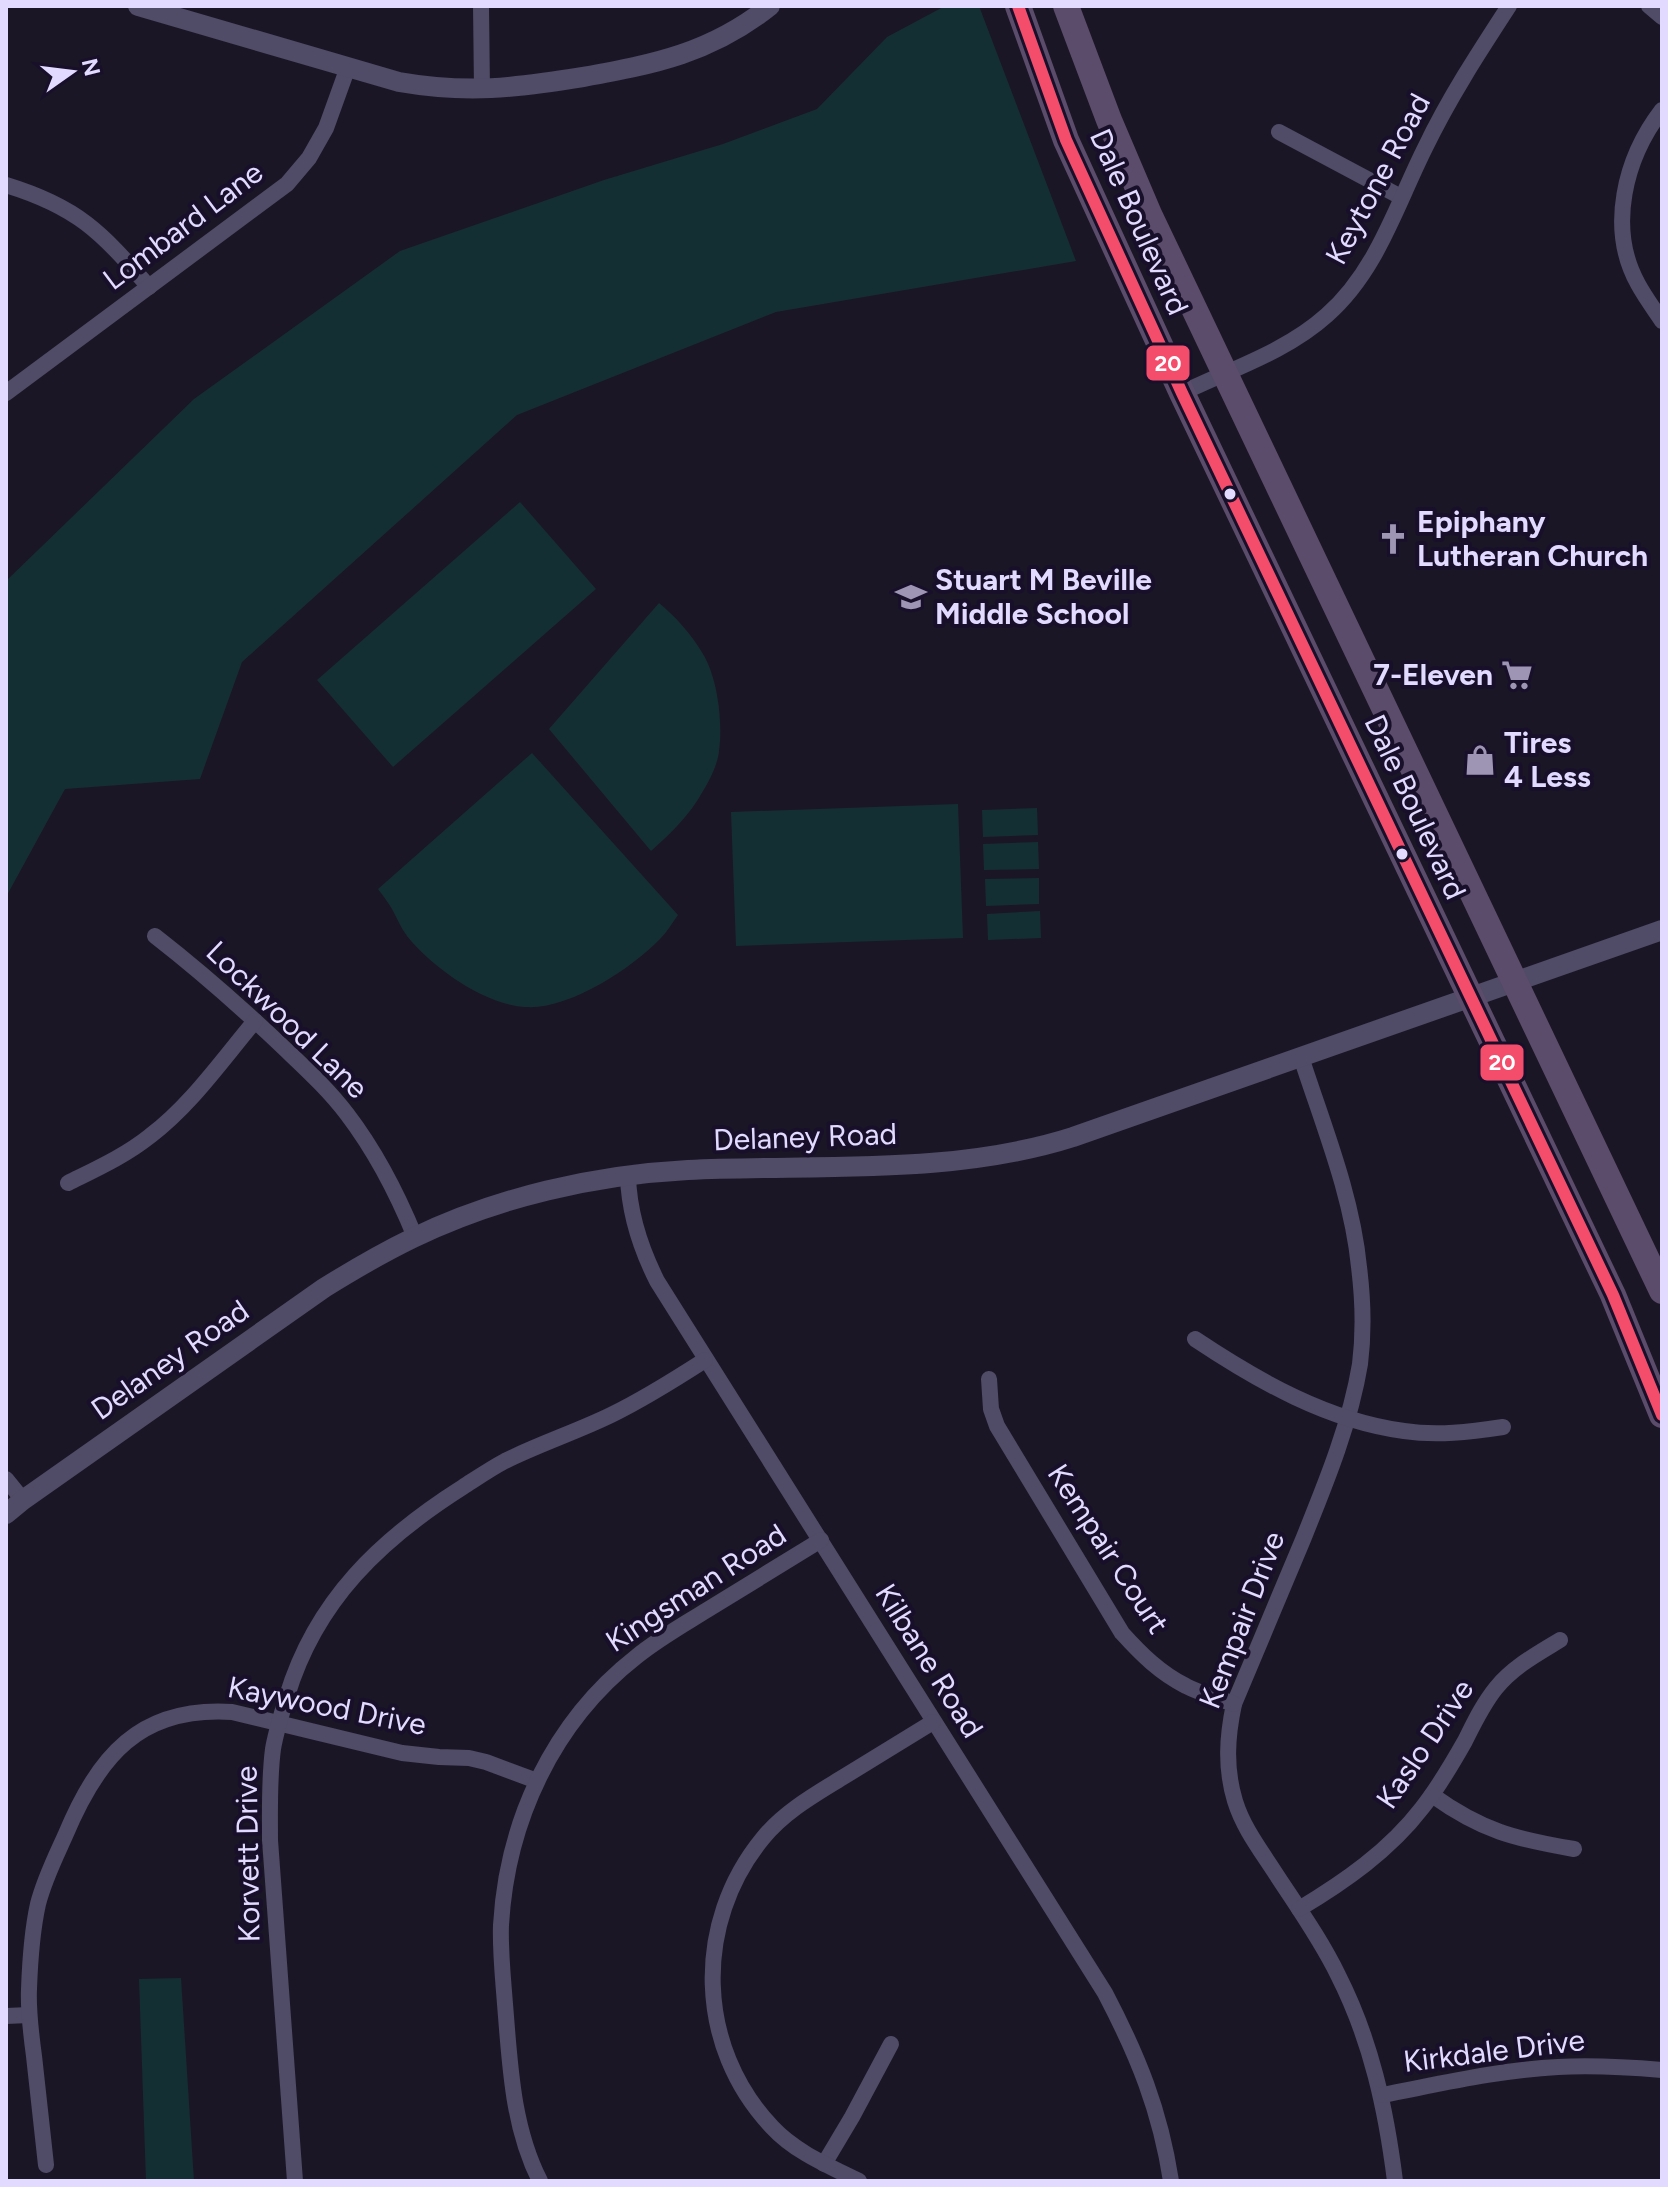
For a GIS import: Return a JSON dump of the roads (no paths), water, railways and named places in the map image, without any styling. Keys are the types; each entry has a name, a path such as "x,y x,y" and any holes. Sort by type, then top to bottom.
{"main road":[{"name":"Dale Boulevard","path":"1018,6 1061,126 1182,393 1613,1295 1662,1415"},
{"name":"Dale Boulevard","path":"1066,6 1149,214 1662,1291"}],"street":[{"path":"138,6 399,82 433,88 482,90 520,87 669,60 731,34 770,6"},
{"path":"481,6 482,90"},
{"name":"Keytone Road","path":"1182,393 1285,345 1329,314 1364,273 1380,247 1449,101 1509,6"},
{"path":"1649,6 1662,17"},
{"name":"Lombard Lane","path":"6,393 287,184 309,158 326,128 348,67"},
{"path":"1662,110 1642,139 1632,163 1625,188 1623,215 1627,252 1634,275 1662,321"},
{"path":"1279,132 1401,197"},
{"path":"6,185 45,198 88,223 108,240 149,287"},
{"name":"Delaney Road","path":"6,1514 324,1288 415,1237 473,1213 580,1183 628,1176 686,1170 917,1164 1027,1150 1662,930"},
{"name":"Lockwood Lane","path":"155,936 191,964 325,1087 383,1168 415,1237"},
{"path":"68,1183 109,1163 160,1128 192,1096 255,1021"},
{"name":"Kempair Drive","path":"1301,1057 1344,1193 1359,1265 1362,1342 1347,1417 1329,1475 1234,1704 1227,1753 1236,1802 1252,1837 1318,1937 1357,2016 1382,2095 1395,2181"},
{"name":"Kilbane Road","path":"628,1176 631,1209 645,1256 657,1281 1105,1993 1141,2067 1156,2109 1171,2181"},
{"path":"1195,1339 1265,1382 1312,1405 1347,1417 1405,1431 1438,1434 1503,1427"},
{"name":"Korvett Drive","path":"295,2181 270,1840 271,1779 273,1748 279,1723 306,1646 341,1590 365,1563 431,1507 500,1464 610,1415 665,1386 705,1360"},
{"name":"Kempair Court","path":"989,1379 991,1409 997,1426 1122,1633 1164,1673 1187,1686 1234,1704"},
{"path":"6,1479 23,1500"},
{"name":"Kingsman Road","path":"540,2181 523,2140 515,2106 501,1956 504,1890 511,1853 537,1781 568,1726 610,1679 659,1640 821,1540"},
{"name":"Kaslo Drive","path":"1299,1909 1333,1889 1394,1839 1432,1795 1497,1686 1515,1669 1560,1640"},
{"name":"Kaywood Drive","path":"46,2165 29,2015 31,1954 38,1904 71,1820 89,1785 106,1761 134,1735 193,1712 232,1712 402,1753 477,1760 537,1781"},
{"path":"859,2181 824,2164 774,2130 741,2086 717,2025 712,1998 715,1940 723,1910 748,1859 783,1818 805,1801 933,1722"},
{"path":"1432,1795 1481,1826 1508,1836 1574,1849"},
{"path":"6,2016 29,2015"},
{"path":"824,2164 891,2044"},
{"name":"Kirkdale Drive","path":"1382,2095 1511,2071 1603,2066 1662,2070"}],"place":[{"name":"Epiphany Lutheran Church","path":"1393,539"},
{"name":"Stuart M Beville Middle School","path":"911,597"},
{"name":"7-Eleven","path":"1517,675"},
{"name":"Tires 4 Less","path":"1480,760"}]}
